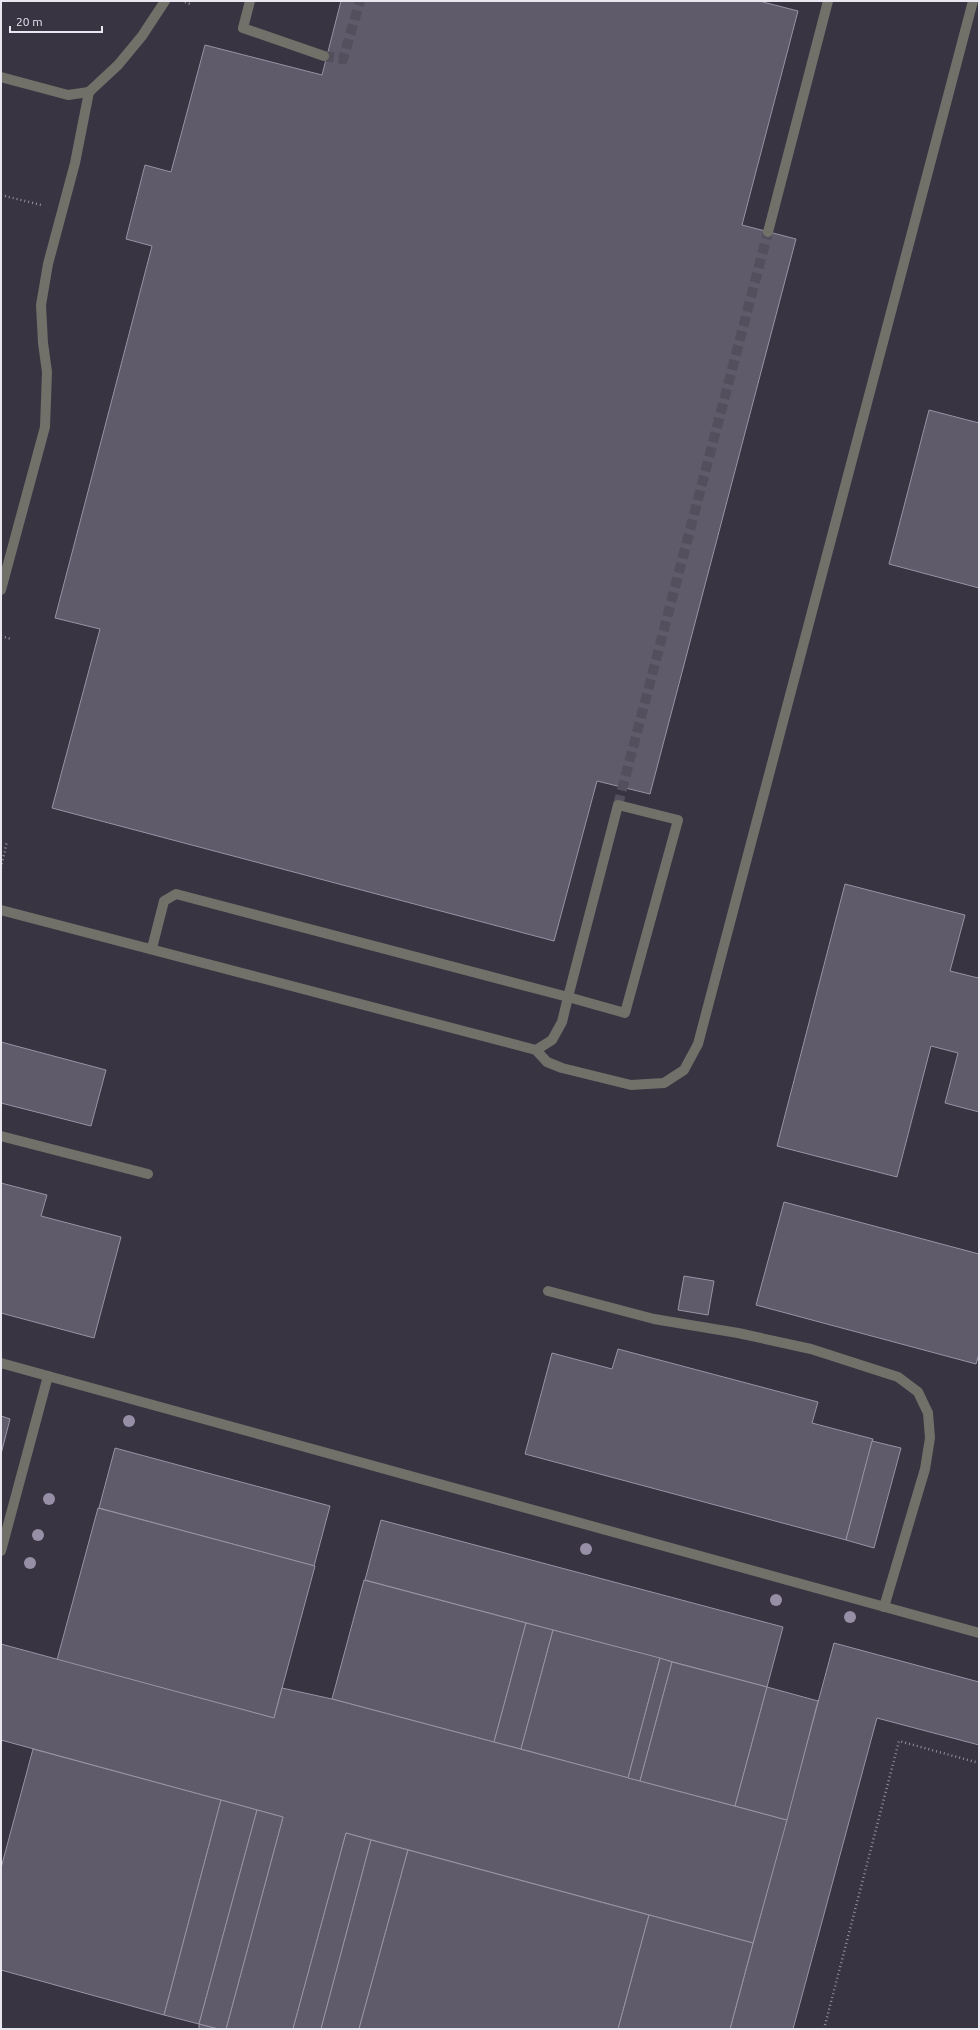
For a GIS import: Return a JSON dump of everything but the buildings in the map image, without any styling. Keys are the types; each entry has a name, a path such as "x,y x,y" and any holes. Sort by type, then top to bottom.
{"lane":[{"path":"1,590 45,427 47,372 43,342 41,305 48,264 75,163 89,92 118,65 137,42 165,1"},
{"path":"250,1 243,28 324,56"},
{"path":"768,232 828,1"},
{"path":"1,910 152,948 536,1050 546,1062 562,1068 631,1085 664,1083 684,1070 698,1044 973,1"},
{"path":"1,77 68,94 89,92"},
{"path":"152,948 164,901 176,894 568,997 625,1012 678,820 618,805 568,997 562,1022 552,1040 536,1050"},
{"path":"1,1136 148,1174"},
{"path":"548,1291 654,1319 738,1333 811,1349 898,1377 918,1392 928,1414 930,1438 925,1469 884,1607"},
{"path":"1,1364 979,1633"},
{"path":"1,1551 48,1376"}],"path":[{"path":"1,636 11,639"},
{"path":"1,868 8,841"},
{"path":"824,2029 899,1741 979,1763"}],"tunnel":[{"path":"324,56 343,59 360,1"},
{"path":"618,805 768,232"}]}
